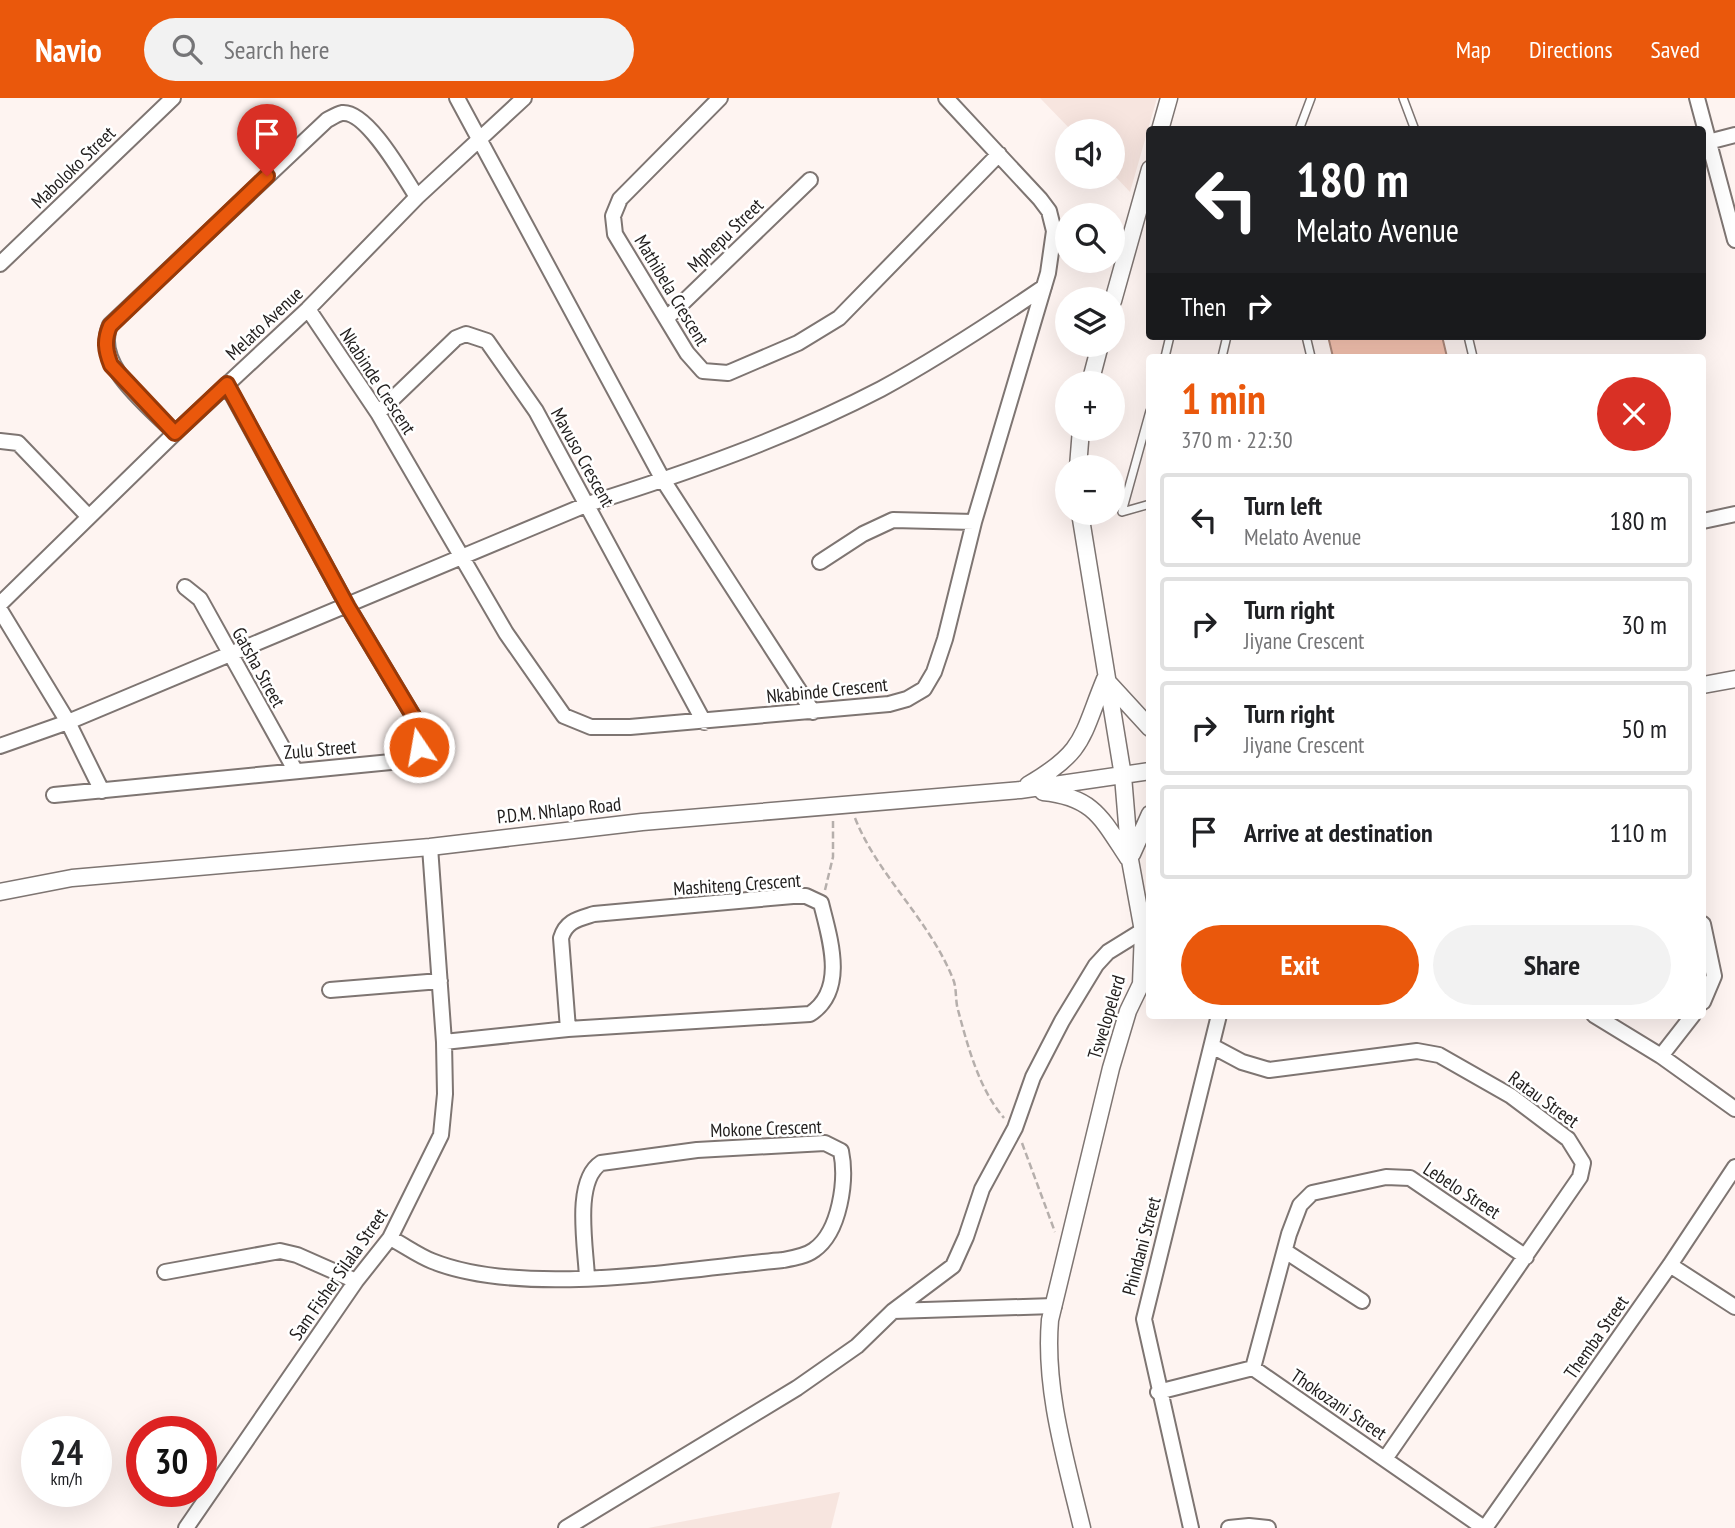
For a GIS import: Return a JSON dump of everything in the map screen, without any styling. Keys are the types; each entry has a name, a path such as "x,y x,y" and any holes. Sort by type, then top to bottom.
{"street":[{"name":"Maboloko Street","path":"0,264 173,98"},
{"path":"457,98 663,480 813,712"},
{"name":"Melato Avenue","path":"0,607 88,516 308,309 418,197 524,98"},
{"name":"Mathibela Crescent","path":"720,98 628,189 613,216 615,234 695,365 709,374 742,369 798,342 839,318 857,303 999,154"},
{"name":"Nkabinde Crescent","path":"308,309 378,413 461,558 550,699 570,720 591,727 704,722 889,704 907,699 924,689 934,672 945,639 974,522 1044,287 1054,243 1049,211 946,98"},
{"path":"1161,126 1169,98"},
{"path":"1697,98 1705,126"},
{"path":"175,433 111,365 105,337 110,326 327,120 342,113 356,116 369,127 418,197"},
{"path":"1706,131 1735,240"},
{"path":"1709,142 1735,135"},
{"name":"Mphepu Street","path":"667,318 810,180"},
{"path":"1117,287 1146,183"},
{"path":"0,746 68,722 229,653 348,607 588,504 663,480 880,390 1044,287"},
{"name":"Mavuso Crescent","path":"378,413 456,338 466,334 482,338 502,360 536,411 704,722"},
{"name":"Zulu Street","path":"54,796 401,761 412,756 419,747 418,724 348,607 227,384"},
{"path":"0,441 18,443 88,516"},
{"path":"1706,521 1735,514"},
{"path":"820,562 863,534 893,520 974,522"},
{"name":"Tswelopelerd","path":"1082,525 1123,776 1130,860 1146,925"},
{"name":"Gatsha Street","path":"185,587 200,600 295,770"},
{"path":"0,607 68,722 102,791"},
{"path":"1020,790 1060,766 1080,744 1105,679 1146,724"},
{"path":"1706,684 1735,679"},
{"name":"P.D.M. Nhlapo Road","path":"0,892 72,878 430,847 642,822 1020,790 1146,772"},
{"path":"1020,790 1059,794 1084,802 1102,821 1130,860"},
{"path":"1130,860 1146,823"},
{"name":"Sam Fisher Silala Street","path":"186,1528 356,1281 390,1238 441,1135 445,1094 444,1042 430,847"},
{"name":"Mashiteng Crescent","path":"444,1042 569,1029 810,1014 829,997 833,978 821,903 793,895 594,914 573,920 564,927 561,938 569,1029"},
{"path":"566,1528 797,1388 857,1346 893,1311 953,1266 982,1189 1015,1128 1033,1077 1096,965 1108,952 1146,930"},
{"name":"Tswelopelerd","path":"1082,1528 1052,1384 1049,1340 1054,1306 1111,1068 1128,1011 1141,984 1146,938"},
{"path":"1706,938 1714,976 1706,995"},
{"path":"330,990 440,981"},
{"name":"Phindani Street","path":"1191,1528 1145,1333 1145,1307 1218,1019"},
{"path":"1601,1019 1661,1056 1735,1109"},
{"path":"1661,1056 1690,1019"},
{"name":"Ratau Street","path":"1212,1046 1242,1062 1269,1070 1427,1051 1446,1058 1511,1096 1568,1139 1581,1155 1583,1168 1526,1257 1385,1459"},
{"name":"Mokone Crescent","path":"390,1238 431,1261 472,1273 543,1280 587,1278 783,1260 812,1252 832,1229 842,1180 841,1151 825,1143 697,1150 601,1163 587,1181 584,1197 587,1278"},
{"name":"Themba Street","path":"1484,1528 1670,1265 1735,1167"},
{"name":"Lebelo Street","path":"1253,1368 1300,1205 1312,1193 1337,1185 1401,1176 1436,1193 1526,1257"},
{"path":"164,1272 280,1251 297,1255 356,1281"},
{"path":"1285,1251 1362,1301"},
{"path":"1670,1265 1735,1307"},
{"path":"893,1311 1054,1306"},
{"path":"1158,1392 1253,1368"},
{"name":"Thokozani Street","path":"1253,1368 1484,1528"},
{"path":"1229,1528 1268,1528"}],"lane":[{"path":"1300,126 1311,98"},
{"path":"1402,98 1413,126"},
{"path":"1146,425 1122,512 1146,505"}],"path":[{"path":"850,805 865,843 925,925 954,981 968,1050 1002,1116 1015,1128 1031,1162 1051,1225 1069,1250"},
{"path":"821,903 833,857 833,807"}],"shaded area":[{"path":"1040,98 1157,98 1149,126 1146,126 1146,136 1130,192 1125,187 1125,119 1060,119"},
{"path":"840,1492 831,1528 648,1528"}],"building":[{"path":"1329,340 1443,340 1446,354 1332,354"}],"route":[{"path":"267,176 110,326 105,337 106,352 111,365 175,433 227,384 348,607 418,724 421,736 419,747"}]}
